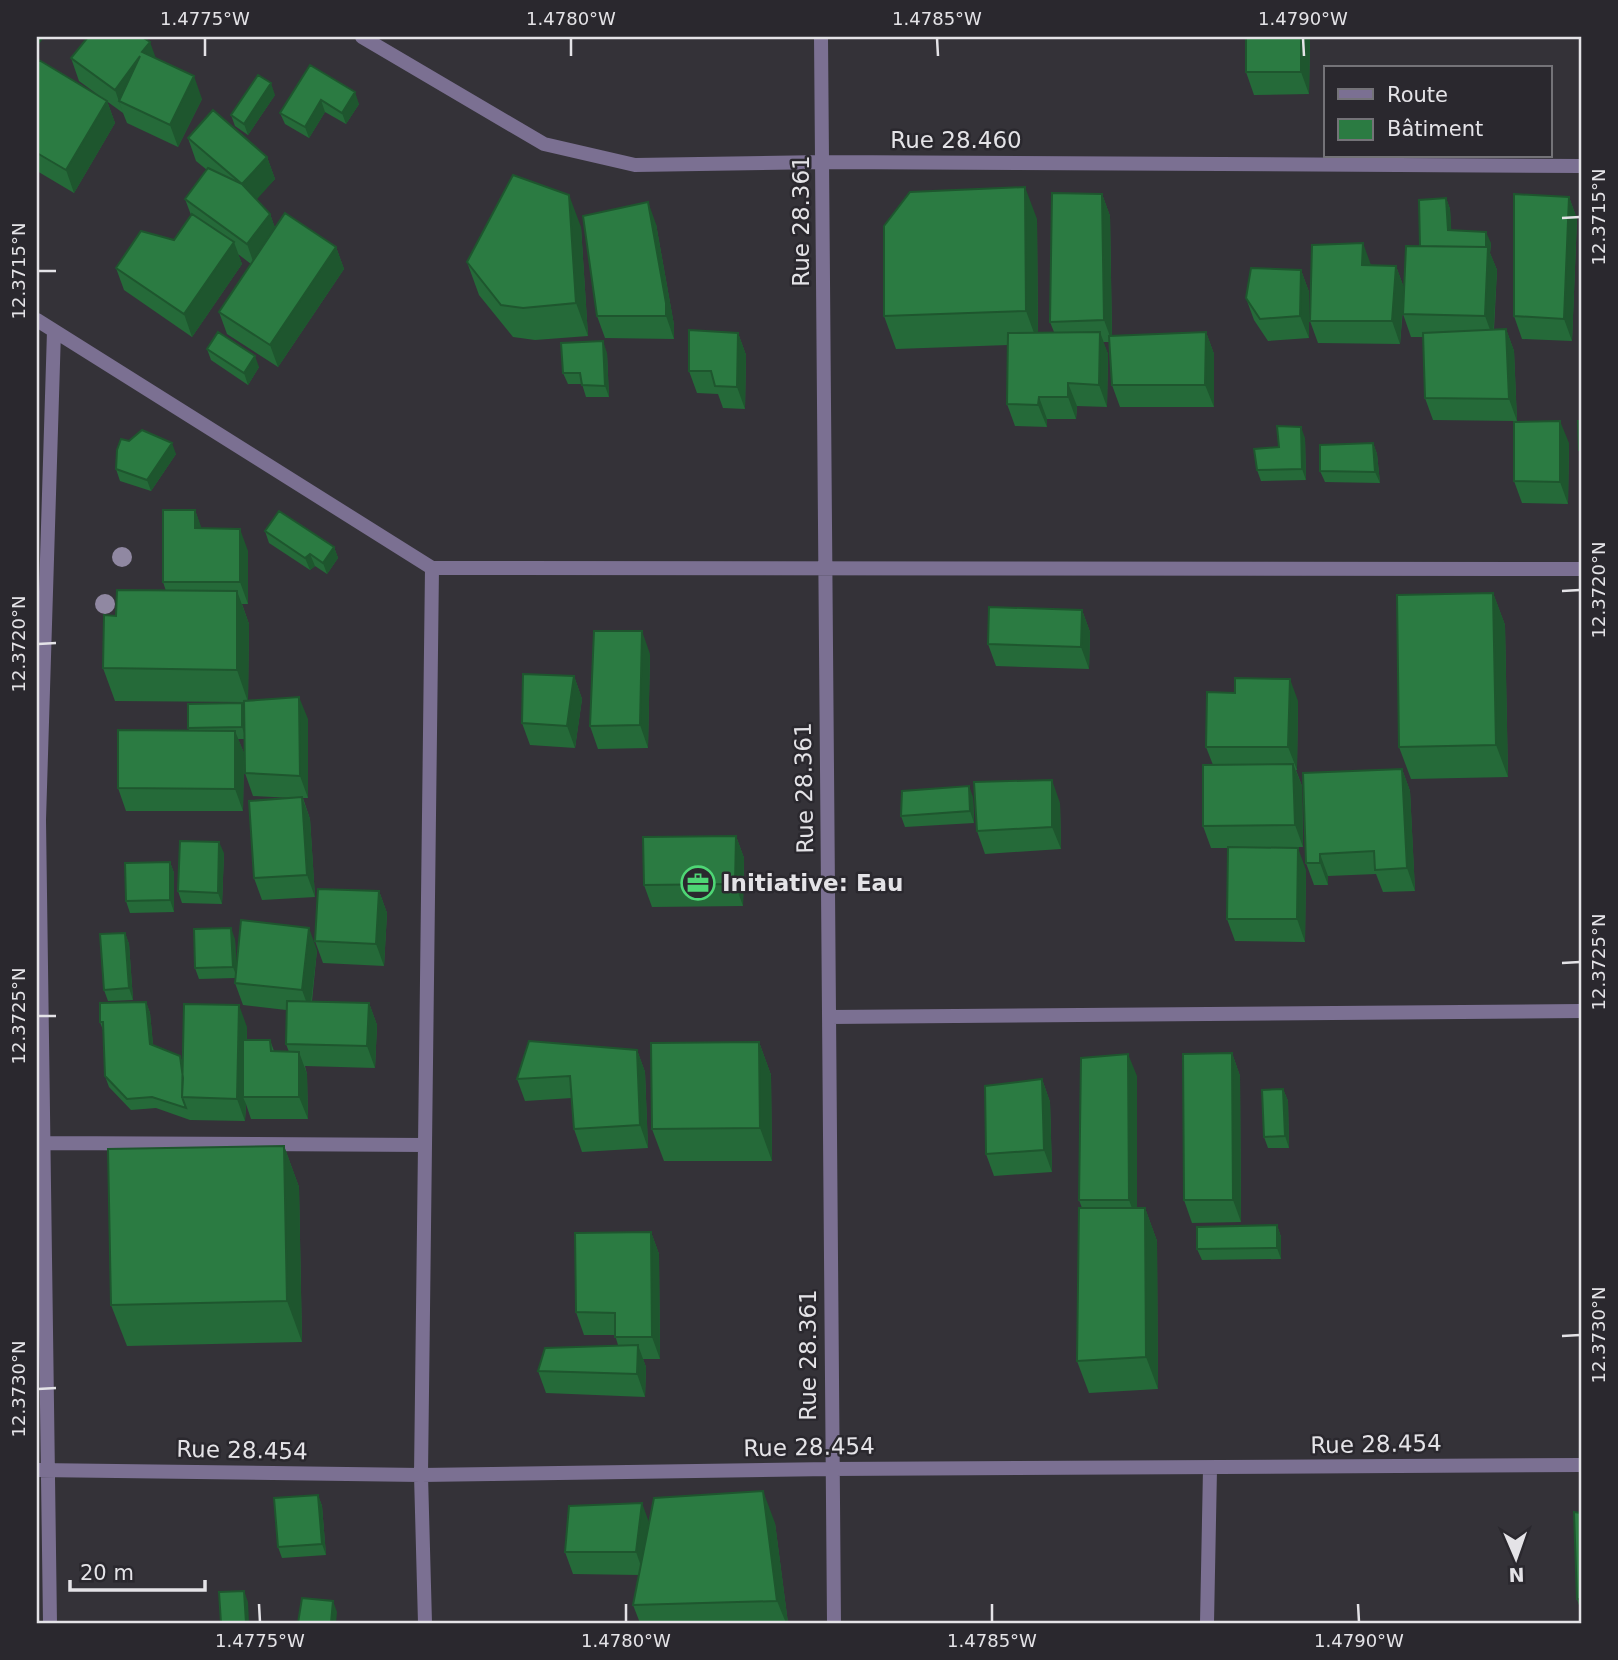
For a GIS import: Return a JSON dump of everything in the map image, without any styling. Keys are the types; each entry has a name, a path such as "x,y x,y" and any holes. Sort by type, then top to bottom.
{"street":[{"name":"Rue 28.460","path":"362,37 544,144 635,165 824,162 1581,166"},
{"name":"Rue 28.361","path":"821,37 834,1623"},
{"path":"37,320 432,568 1581,569"},
{"path":"50,1623 42,1470 43,1143 38,819 54,331"},
{"path":"425,1623 421,1475 432,568"},
{"path":"830,1017 1581,1011"},
{"path":"43,1143 425,1145"},
{"name":"Rue 28.454","path":"42,1470 421,1475 831,1469 1581,1465"},
{"path":"1206,1623 1210,1469"}],"building":[{"path":"88,37 142,37 150,42 142,52 194,76 170,125 119,101 140,56 115,90 71,58"},
{"path":"1246,37 1301,37 1301,72 1246,72"},
{"path":"39,60 107,101 66,170 37,153"},
{"path":"310,65 355,92 342,113 321,100 305,127 280,113"},
{"path":"258,75 271,83 244,124 231,115"},
{"path":"213,110 267,157 242,184 188,138"},
{"path":"208,168 242,184 270,214 247,244 185,199"},
{"path":"513,175 569,195 576,303 523,308 501,305 467,262"},
{"path":"1025,187 1026,311 884,316 884,226 910,192"},
{"path":"1052,193 1102,194 1104,320 1050,322"},
{"path":"1514,194 1569,197 1564,319 1514,316"},
{"path":"1446,198 1448,230 1486,232 1486,247 1420,246 1419,200"},
{"path":"648,202 666,316 597,316 583,216"},
{"path":"285,213 336,247 270,345 219,312"},
{"path":"192,214 234,242 184,314 116,268 141,231 174,240"},
{"path":"1363,243 1362,265 1396,266 1392,321 1310,321 1312,245"},
{"path":"1406,246 1488,247 1485,316 1403,314"},
{"path":"1251,268 1301,270 1300,316 1260,319 1246,298"},
{"path":"1506,329 1509,399 1425,398 1423,333"},
{"path":"689,330 738,333 737,387 715,386 711,371 689,371"},
{"path":"218,332 255,356 244,373 207,349"},
{"path":"1100,332 1099,385 1068,383 1068,397 1039,397 1038,405 1007,404 1008,333"},
{"path":"1206,332 1205,385 1112,385 1109,336"},
{"path":"603,341 605,386 582,385 580,373 563,373 561,343"},
{"path":"1560,421 1560,482 1514,481 1514,422"},
{"path":"1578,421 1581,421 1581,450 1579,450"},
{"path":"1277,426 1301,427 1302,469 1257,470 1254,449 1279,447"},
{"path":"142,430 172,443 147,480 116,469 117,450 121,439 129,441"},
{"path":"1373,443 1375,472 1320,471 1320,445"},
{"path":"163,510 195,510 195,528 240,529 240,582 163,582"},
{"path":"279,511 334,547 323,563 310,554 305,558 265,531"},
{"path":"117,590 237,591 237,670 103,668 104,615 116,616"},
{"path":"1493,593 1496,745 1399,747 1397,595"},
{"path":"989,607 1082,610 1081,647 988,644"},
{"path":"594,631 642,631 640,725 590,726"},
{"path":"523,674 574,676 567,726 522,723"},
{"path":"1235,678 1290,679 1288,747 1206,747 1207,692 1235,693"},
{"path":"299,697 300,776 245,773 244,701"},
{"path":"242,703 242,727 188,728 188,704"},
{"path":"118,730 235,731 235,789 118,788"},
{"path":"1293,764 1295,825 1203,826 1203,765"},
{"path":"1402,769 1407,868 1375,870 1374,851 1320,854 1320,863 1306,863 1303,773"},
{"path":"1052,780 1052,827 977,831 974,782"},
{"path":"969,786 970,811 901,816 902,791"},
{"path":"302,797 307,875 254,878 249,801"},
{"path":"736,836 735,884 644,885 643,837"},
{"path":"180,841 219,842 218,893 178,891"},
{"path":"1228,847 1298,848 1297,919 1227,919"},
{"path":"170,862 170,900 126,901 125,863"},
{"path":"318,889 379,891 376,944 315,941"},
{"path":"241,920 309,928 302,990 235,983"},
{"path":"231,928 233,967 195,968 194,929"},
{"path":"125,933 129,988 104,990 100,934"},
{"path":"287,1001 369,1003 367,1046 286,1044"},
{"path":"146,1002 150,1044 180,1056 182,1097 186,1108 152,1097 127,1099 105,1076 100,1003"},
{"path":"184,1004 239,1005 237,1099 182,1097"},
{"path":"243,1040 270,1040 271,1051 299,1052 299,1097 243,1097"},
{"path":"529,1041 637,1050 640,1125 574,1129 570,1076 517,1079"},
{"path":"759,1042 760,1128 652,1129 651,1043"},
{"path":"1232,1053 1233,1200 1184,1200 1183,1054"},
{"path":"1128,1054 1129,1200 1079,1200 1081,1058"},
{"path":"1042,1079 1044,1150 986,1154 985,1086"},
{"path":"1283,1089 1285,1136 1264,1137 1262,1090"},
{"path":"284,1146 287,1301 111,1305 108,1149"},
{"path":"1079,1208 1145,1208 1146,1357 1077,1361"},
{"path":"1277,1225 1277,1248 1197,1249 1197,1227"},
{"path":"651,1232 652,1337 615,1337 615,1313 576,1312 575,1233"},
{"path":"638,1345 637,1374 538,1371 545,1348"},
{"path":"763,1491 777,1601 633,1605 654,1498"},
{"path":"318,1495 322,1544 278,1547 274,1498"},
{"path":"642,1503 636,1552 565,1552 569,1506"},
{"path":"1574,1512 1581,1513 1581,1599 1577,1599"},
{"path":"244,1591 246,1623 221,1623 219,1592"},
{"path":"302,1598 333,1601 331,1623 298,1623"}],"place":[{"name":"Initiative: Eau","path":"698,883"}]}
